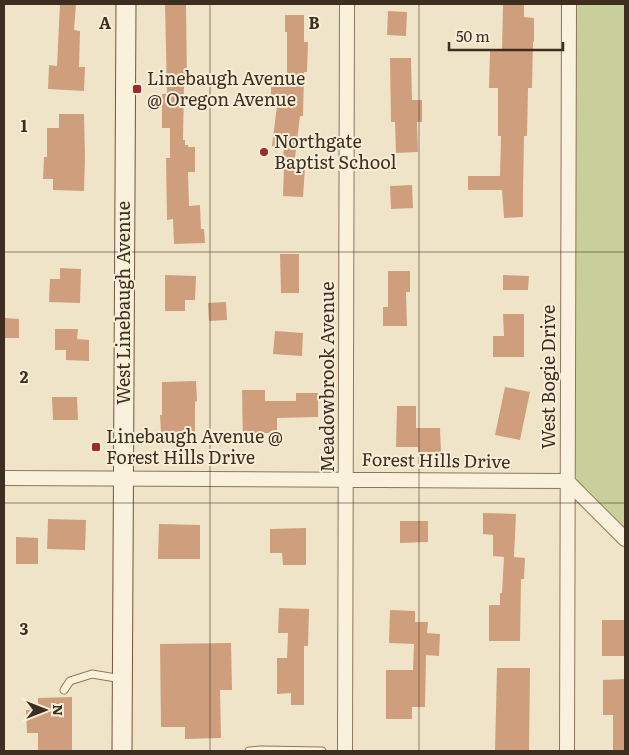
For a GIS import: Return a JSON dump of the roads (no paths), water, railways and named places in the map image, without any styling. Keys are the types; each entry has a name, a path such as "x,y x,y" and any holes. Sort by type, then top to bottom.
{"street":[{"name":"West Linebaugh Avenue","path":"122,751 126,4"},
{"name":"Meadowbrook Avenue","path":"345,751 347,4"},
{"name":"West Bogie Drive","path":"567,751 569,4"},
{"name":"Forest Hills Drive","path":"4,478 567,481"},
{"path":"567,481 625,539"}],"lane":[{"path":"64,690 70,681 92,674 122,679"},
{"path":"250,751 322,751"}],"place":[{"name":"Linebaugh Avenue @ Oregon Avenue","path":"137,89"},
{"name":"Northgate Baptist School","path":"264,152"},
{"name":"Linebaugh Avenue @ Forest Hills Drive","path":"96,447"}]}
